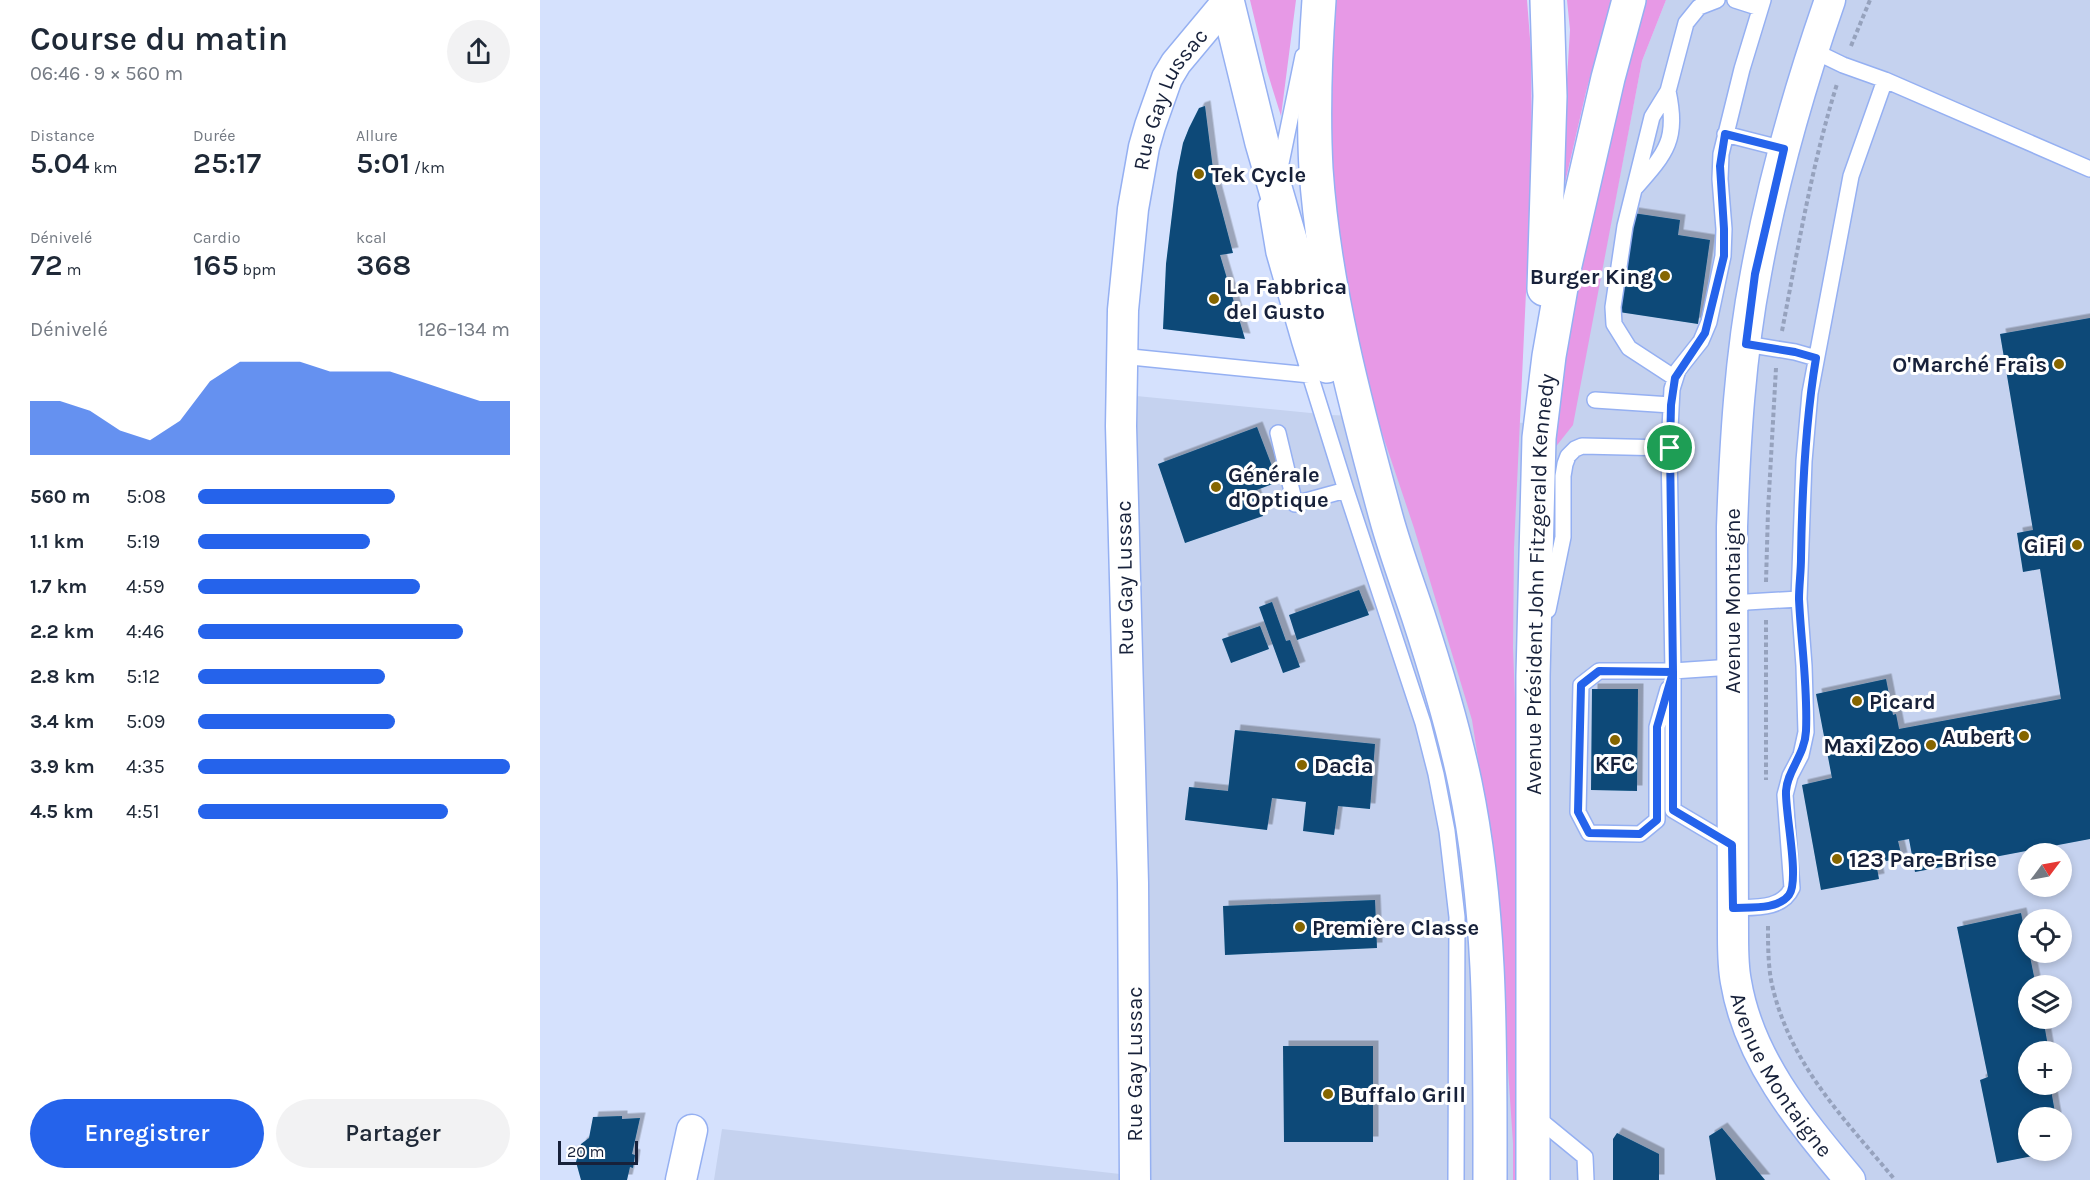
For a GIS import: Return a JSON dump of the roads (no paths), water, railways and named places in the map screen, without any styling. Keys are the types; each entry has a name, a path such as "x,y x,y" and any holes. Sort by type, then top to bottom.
{"main road":[{"path":"1316,0 1316,168 1330,287 1345,358 1386,520"},
{"path":"1539,438 1550,105 1547,0"},
{"name":"Avenue Président John Fitzgerald Kennedy","path":"1533,1180 1533,676 1539,438 1549,356 1568,255 1608,78 1629,0"},
{"path":"1227,1 1275,188 1334,386 1386,520 1445,703 1472,818 1482,887 1486,950 1490,1180"},
{"path":"1490,1091 1505,1180"}],"street":[{"name":"Avenue Montaigne","path":"1830,0 1812,50 1784,149 1757,264 1746,344 1734,460 1731,609 1733,908 1736,982 1755,1043 1774,1081 1790,1105 1850,1180"},
{"name":"Rue Gay Lussac","path":"1135,1180 1133,883 1121,426 1121,356 1128,250 1139,173 1150,126 1164,86 1176,63 1227,1"},
{"path":"681,1180 692,1130"}],"lane":[{"path":"1270,234 1275,188 1316,0"},
{"path":"1675,378 1629,348 1614,324 1613,307 1625,226 1652,117 1668,91 1689,16 1699,7 1717,0"},
{"path":"1732,845 1673,810 1670,448 1671,405 1675,378 1705,333 1724,256 1720,166 1725,134 1761,4 1735,0"},
{"path":"1812,50 2090,170"},
{"path":"1246,78 1274,253 1346,490 1423,723 1448,831 1457,917 1456,1180"},
{"path":"1733,908 1779,903 1789,895 1792,888 1786,787 1801,755 1806,732 1799,599 1804,461 1810,393 1851,176 1885,80"},
{"path":"1634,189 1661,159 1667,148 1673,118 1668,91"},
{"path":"1725,134 1784,149"},
{"path":"1746,344 1816,358"},
{"path":"1121,356 1310,375"},
{"path":"1595,400 1671,405"},
{"path":"1278,433 1295,504 1346,490"},
{"path":"1533,676 1563,537 1563,476 1568,456 1582,446 1670,448"},
{"path":"1731,609 1747,602 1799,599"},
{"path":"1673,672 1657,727 1657,820 1640,834 1589,833 1578,812 1581,685 1599,671 1673,672 1732,667"},
{"path":"1533,1115 1585,1157 1586,1180"}],"place":[{"name":"Tek Cycle","path":"1199,174"},
{"name":"Burger King","path":"1665,276"},
{"name":"La Fabbrica del Gusto","path":"1214,299"},
{"name":"O'Marché Frais","path":"2059,364"},
{"name":"Générale d'Optique","path":"1216,487"},
{"name":"GiFi","path":"2077,545"},
{"name":"Picard","path":"1857,701"},
{"name":"Aubert","path":"2024,736"},
{"name":"KFC","path":"1615,740"},
{"name":"Maxi Zoo","path":"1931,745"},
{"name":"Dacia","path":"1302,765"},
{"name":"123 Pare-Brise","path":"1837,859"},
{"name":"Première Classe","path":"1300,927"},
{"name":"Buffalo Grill","path":"1328,1094"}]}
